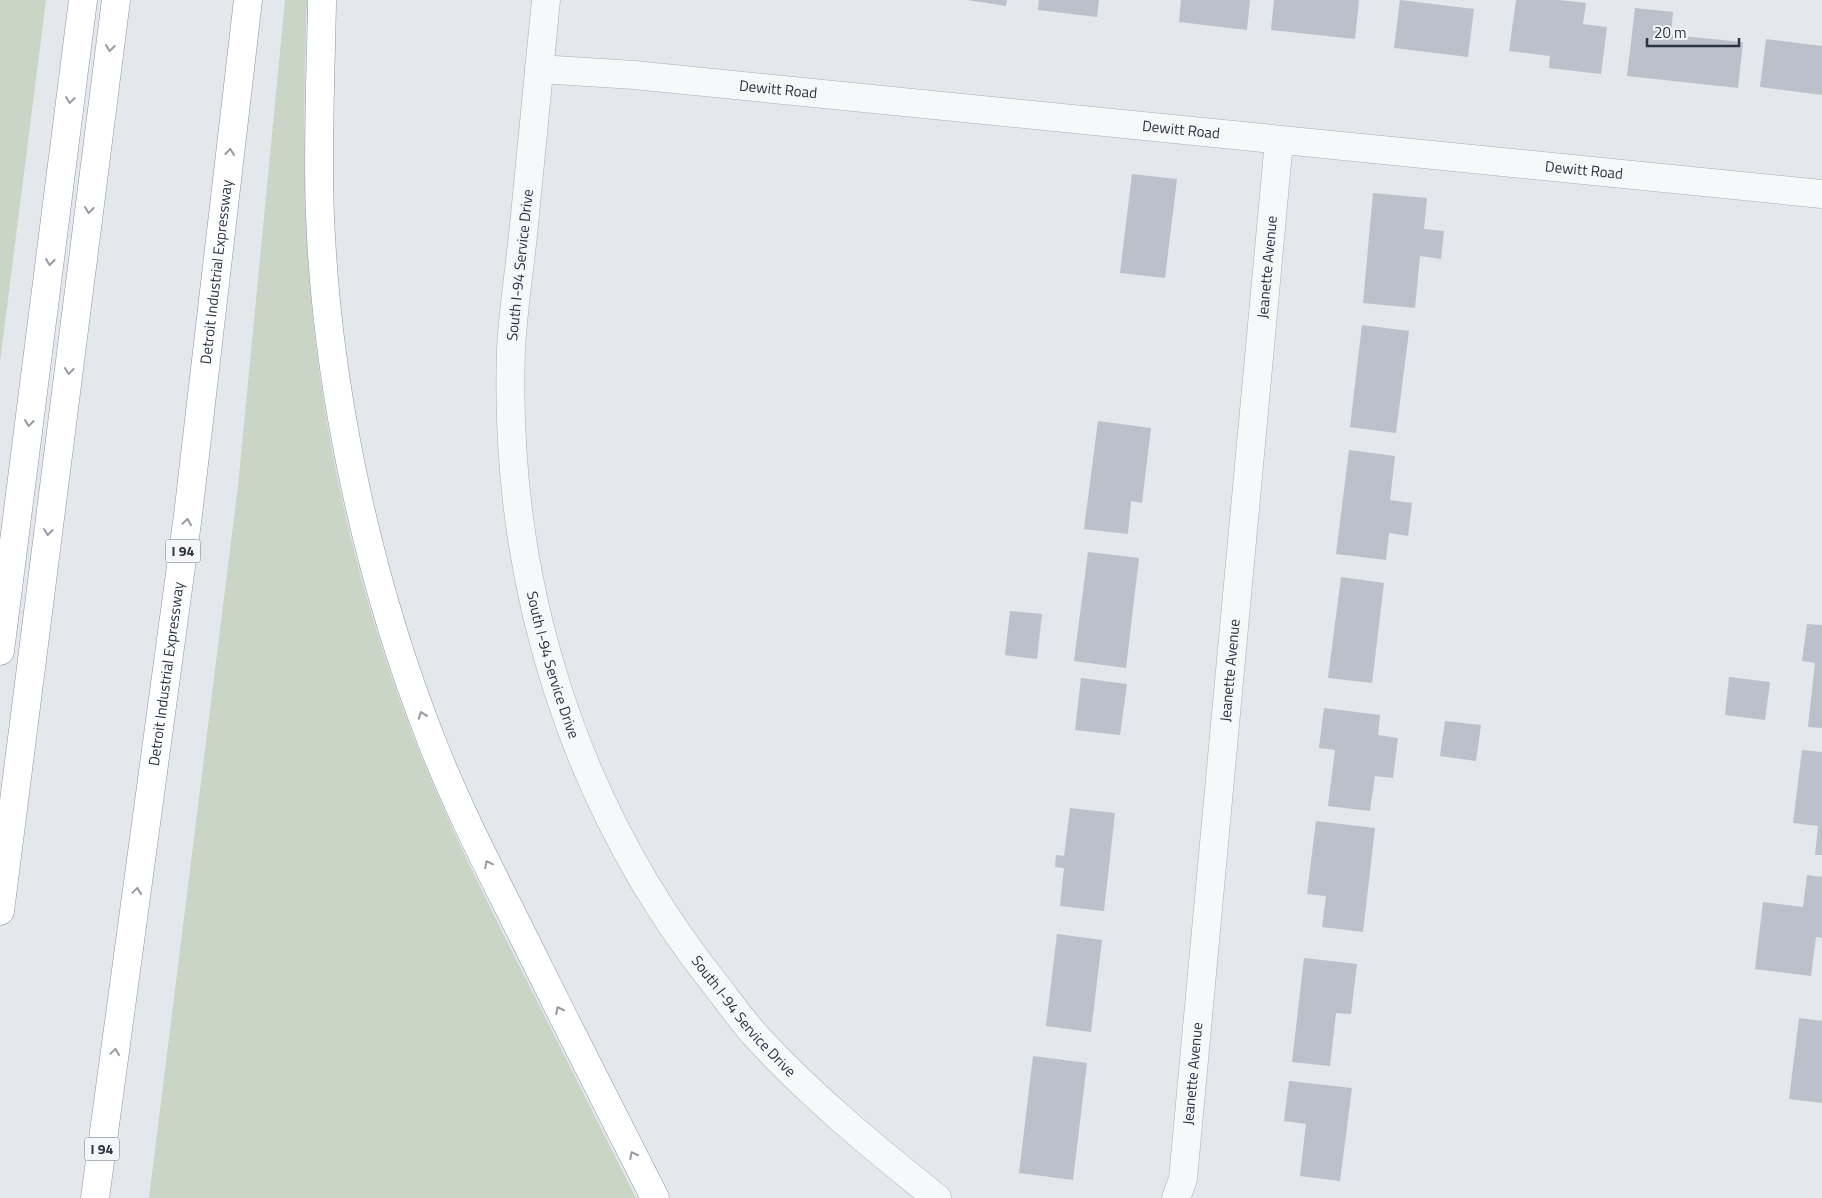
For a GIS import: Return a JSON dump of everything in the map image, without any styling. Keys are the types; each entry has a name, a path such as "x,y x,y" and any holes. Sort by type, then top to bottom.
{"highway":[{"path":"0,650 83,0"},
{"path":"0,911 116,0"},
{"name":"Detroit Industrial Expressway","path":"95,1198 188,515 248,0"},
{"path":"322,0 320,216 329,323 346,436 380,583 400,654 432,743 466,820 655,1198"}],"street":[{"name":"South I-94 Service Drive","path":"546,0 511,348 513,465 524,548 540,633 561,704 585,768 616,830 655,901 696,961 755,1035 809,1089 870,1145 937,1198"},
{"name":"Dewitt Road","path":"539,69 634,75 1822,194"},
{"name":"Jeanette Avenue","path":"1176,1198 1183,1179 1279,141"}],"green space":[{"path":"0,0 46,0 0,362"},
{"path":"285,0 307,0 304,151 311,300 326,418 337,477 366,593 402,706 428,774 489,906 636,1198 149,1198 238,486"}],"building":[{"path":"967,0 1007,0 1006,6"},
{"path":"1039,0 1099,0 1097,17 1038,10"},
{"path":"1181,0 1250,0 1247,30 1179,22"},
{"path":"1274,0 1359,0 1355,39 1271,30"},
{"path":"1400,0 1474,9 1468,57 1394,48"},
{"path":"1516,0 1559,0 1586,3 1583,24 1607,27 1601,74 1549,68 1550,56 1509,51"},
{"path":"1635,8 1673,12 1671,35 1743,42 1738,88 1627,76"},
{"path":"1766,39 1822,46 1822,95 1760,87"},
{"path":"1132,174 1177,179 1165,278 1120,273"},
{"path":"1373,193 1427,198 1424,229 1444,231 1441,259 1420,256 1415,308 1363,303"},
{"path":"1362,325 1409,331 1396,433 1350,427"},
{"path":"1098,421 1151,428 1142,503 1131,501 1128,534 1084,529"},
{"path":"1349,450 1395,456 1390,500 1412,503 1408,536 1389,533 1386,560 1336,554"},
{"path":"1088,552 1139,558 1126,668 1074,661"},
{"path":"1341,577 1384,583 1372,683 1328,678"},
{"path":"1010,611 1042,614 1037,659 1005,655"},
{"path":"1807,624 1822,625 1822,728 1808,727 1815,663 1802,661"},
{"path":"1729,677 1770,682 1765,720 1725,715"},
{"path":"1081,678 1127,684 1120,735 1075,730"},
{"path":"1324,708 1380,715 1378,735 1398,738 1393,778 1375,776 1370,811 1328,806 1335,750 1319,748"},
{"path":"1445,721 1481,725 1476,761 1440,756"},
{"path":"1802,750 1822,752 1822,855 1815,855 1818,826 1793,823"},
{"path":"1070,808 1115,813 1104,911 1060,906 1064,868 1055,867 1056,855 1064,856"},
{"path":"1316,821 1375,828 1363,932 1322,927 1326,896 1307,894"},
{"path":"1807,875 1822,877 1822,938 1816,937 1811,976 1755,969 1763,902 1803,907"},
{"path":"1057,934 1102,940 1091,1032 1046,1026"},
{"path":"1304,958 1357,964 1351,1014 1336,1013 1330,1066 1292,1062"},
{"path":"1799,1018 1822,1021 1822,1103 1789,1099"},
{"path":"1033,1056 1087,1063 1073,1180 1019,1173"},
{"path":"1289,1081 1352,1088 1340,1181 1300,1176 1306,1124 1284,1121"}]}
